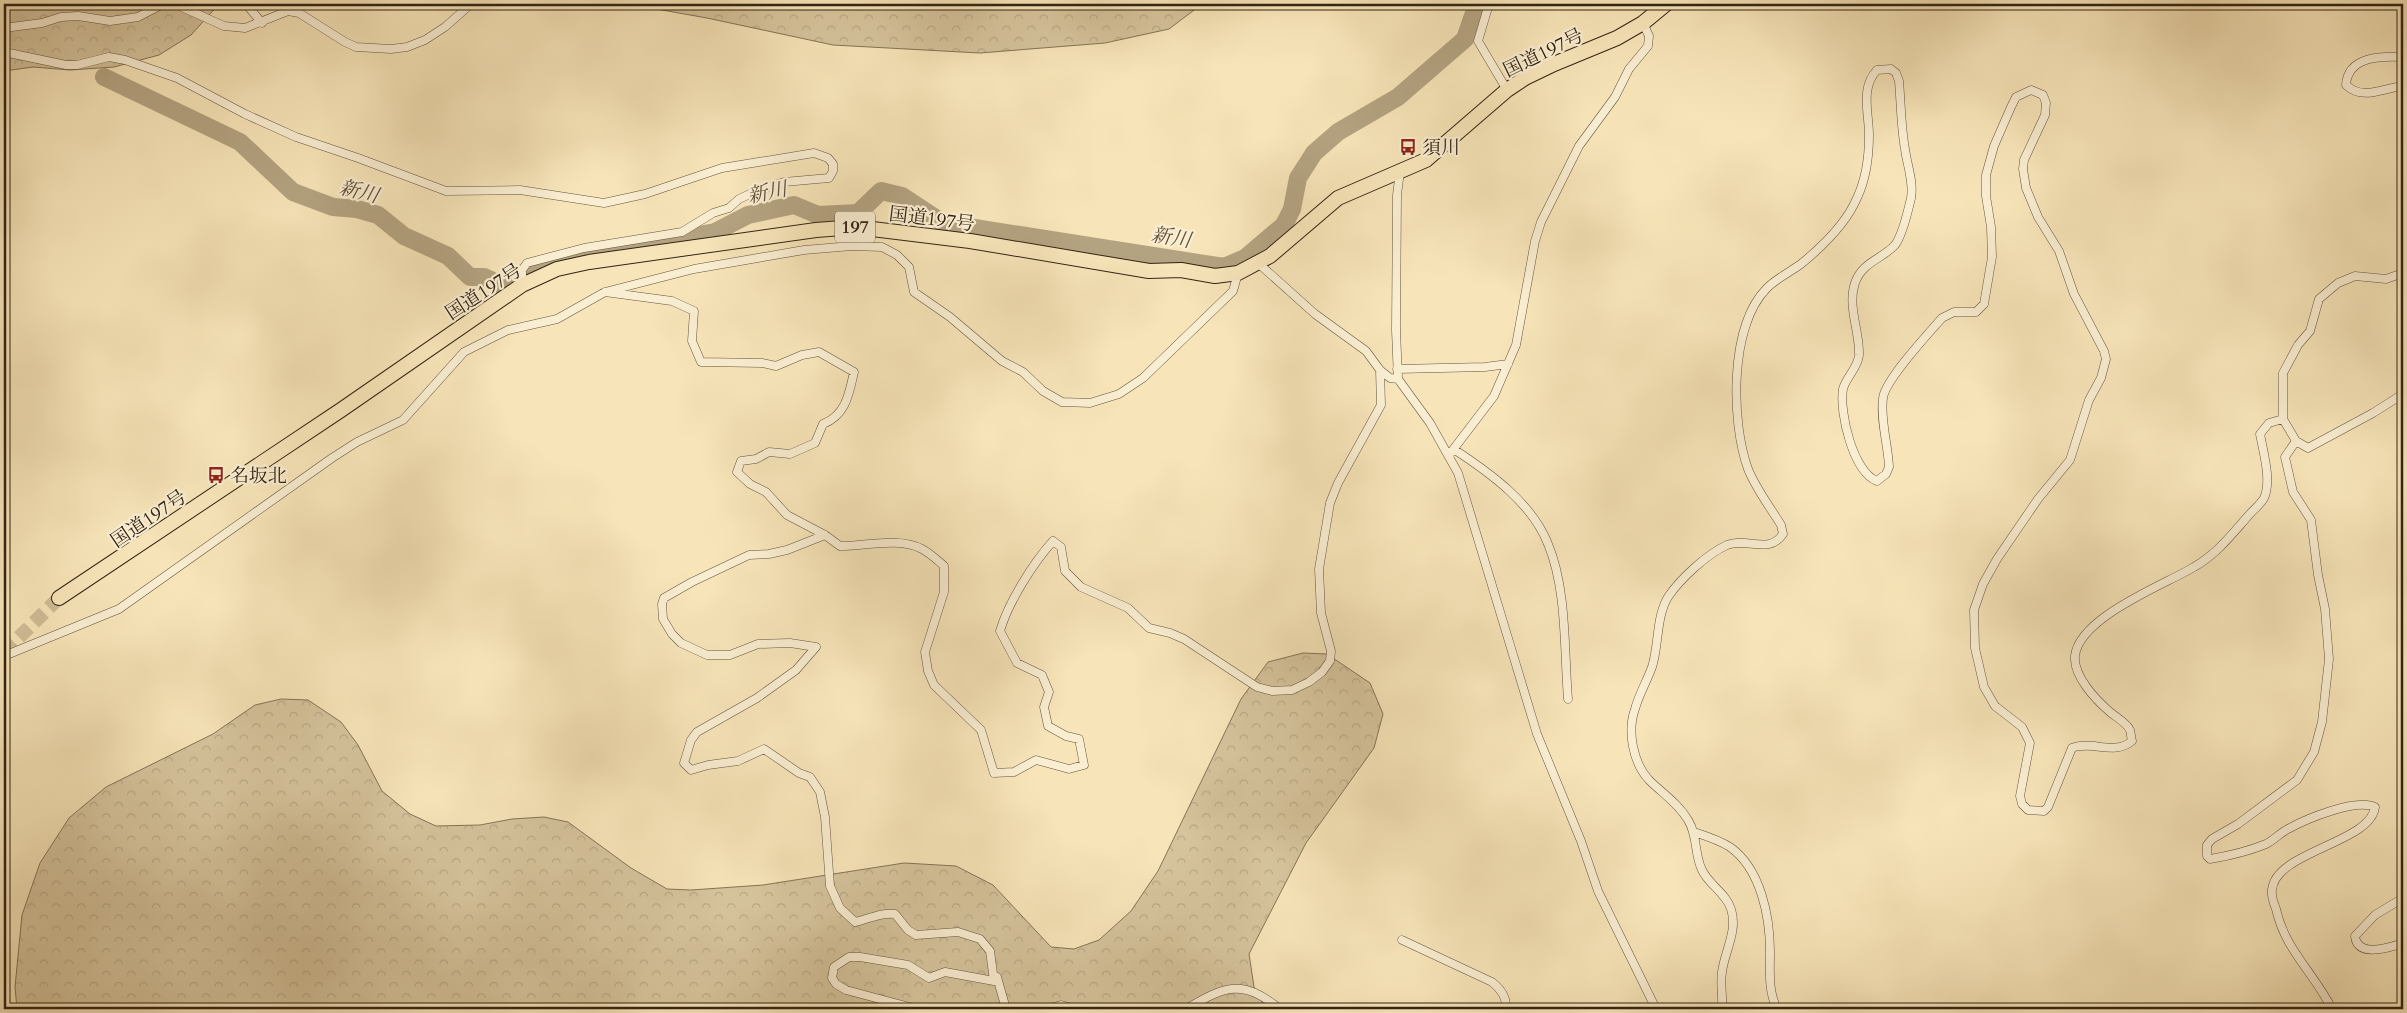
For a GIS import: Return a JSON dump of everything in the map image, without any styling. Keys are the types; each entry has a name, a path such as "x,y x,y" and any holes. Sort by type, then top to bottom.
{"highway":[{"name":"国道197号","path":"60,598 341,410 522,285 557,270 589,262 686,248 816,230 856,227 970,241 1149,271 1181,270 1215,276 1238,273 1258,263 1338,198 1426,160 1507,90 1554,64 1617,38 1643,23 1666,4"}],"street":[{"path":"4,28 42,23 70,16 110,21 119,20 138,17 163,4"},
{"path":"175,4 224,26 245,28 262,23 288,11 299,13 350,44 391,49 408,47 425,40 445,27 471,4"},
{"path":"246,4 262,23"},
{"path":"1489,4 1478,41 1507,90"},
{"path":"1452,452 1494,396 1516,345 1535,241 1541,222 1579,146 1615,97 1629,69 1648,46 1650,36 1643,23"},
{"path":"4,52 66,65 77,65 109,57 125,60 177,78 245,114 296,138 358,158 446,192 520,190 604,203 645,194 722,168 784,156 814,153 828,158 834,164 829,178 784,182 752,193 739,199 729,208 713,213 682,232 584,248 526,264 522,270 522,285"},
{"path":"2403,57 2385,56 2366,60 2350,72 2346,85 2353,92 2361,94 2403,86"},
{"path":"1722,1009 1722,969 1734,919 1729,902 1702,870 1694,832 1682,812 1648,780 1637,764 1633,738 1634,710 1652,666 1665,603 1682,581 1701,563 1726,546 1742,543 1763,546 1772,544 1783,534 1781,525 1749,470 1743,451 1738,406 1738,356 1741,340 1745,322 1758,298 1775,281 1820,247 1851,210 1858,197 1866,169 1869,135 1866,96 1871,76 1877,70 1891,68 1896,73 1899,81 1911,190 1898,240 1889,250 1868,263 1858,276 1853,292 1859,357 1846,381 1842,398 1848,436 1864,472 1870,479 1877,481 1886,474 1889,467 1882,410 1887,383 1942,318 1954,312 1976,312 1984,304 1992,257 1991,227 1986,196 1986,175 1994,146 2011,107 2016,98 2031,90 2043,95 2046,109 2024,160 2023,169 2026,188 2038,217 2059,251 2074,294 2104,351 2105,368 2089,400 2070,460 2038,499 1997,559 1980,591 1974,610 1975,648 1984,687 1995,706 2022,728 2030,743 2020,796 2022,804 2028,810 2044,811 2048,807 2072,748 2079,745 2117,748 2127,745 2132,741 2129,729 2105,708 2084,683 2076,667 2075,655 2080,643 2094,626 2120,606 2148,589 2194,568 2224,544 2264,497 2267,473 2260,434 2269,423 2283,419"},
{"path":"1400,170 1397,195 1398,379 1452,452 1507,489 1523,505 1548,542 1556,564 1568,699"},
{"path":"682,232 686,248"},
{"path":"4,656 119,609 332,458 357,442 402,420 464,352 508,330 556,319 605,292 694,269 804,250 852,246 882,247 897,255 909,267 914,292 950,317 1002,361 1023,372 1043,392 1062,402 1090,403 1119,394 1144,378 1233,291 1238,273"},
{"path":"1258,263 1315,314 1366,351 1380,370 1390,378 1398,379"},
{"path":"2403,273 2386,278 2355,276 2338,283 2319,299 2310,331 2298,345 2283,373 2283,419 2296,441 2308,448 2373,413 2403,394"},
{"path":"605,292 672,301 694,312 692,341 701,362 776,366 802,355 819,352 854,372 848,398 835,419 823,424 815,443 790,454 769,452 756,459 742,461 736,472 750,484 766,492 788,514 825,535 840,546 890,544 916,546 944,566 944,592 925,652 928,671 934,685 981,730 994,773 1014,772 1036,760 1069,769 1084,765 1079,739 1066,736 1048,726 1044,707 1048,692 1042,675 1018,663 1000,631 1018,592 1038,559 1053,541 1061,546 1065,571 1081,587 1128,608 1149,628 1170,633 1184,639 1257,687 1272,691 1292,690 1309,682 1322,672 1330,661 1331,652 1321,613 1319,568 1330,504 1338,483 1382,406 1380,370"},
{"path":"1397,369 1485,367 1508,364"},
{"path":"2296,441 2285,457 2292,492 2310,520 2325,608 2329,659 2320,731 2314,752 2297,780 2238,824 2212,839 2207,846 2207,856 2210,859 2224,857 2266,843 2308,819 2342,808 2369,804 2375,807 2370,818 2352,833 2281,871 2272,890 2280,930 2332,1009"},
{"path":"1452,452 1494,599 1537,734 1581,842 1598,892 1656,1009"},
{"path":"825,535 787,550 769,554 749,555 692,582 664,598 662,604 663,619 672,634 686,646 706,654 730,655 758,644 790,643 816,647 796,670 757,698 698,732 691,740 684,763 692,770 708,765 738,762 764,749 799,773 810,777 820,792 825,817 830,886 840,908 855,922 869,919 884,912 896,914 908,930 916,935 958,932 974,936 990,951 994,981"},
{"path":"1694,832 1730,847 1758,881 1769,940 1770,984 1777,1009"},
{"path":"2403,898 2375,914 2355,936 2356,943 2360,948 2371,950 2403,943"},
{"path":"1402,940 1492,982 1500,988 1506,999 1506,1009"},
{"path":"918,1009 846,990 832,978 834,967 849,957 860,957 908,965 929,978 945,972 994,981"},
{"path":"994,981 998,977 1006,1009"},
{"path":"1186,1009 1218,991 1230,988 1252,991 1264,996 1280,1009"},
{"path":"1046,1009 1061,1005 1075,1009"}],"green space":[{"path":"4,4 219,4 191,35 159,55 114,67 70,70 33,67 4,71"},
{"path":"628,4 1202,4 1169,29 1105,43 980,53 833,45 707,18"},
{"path":"1303,653 1327,654 1370,683 1383,714 1374,748 1306,843 1249,954 1254,987 1266,1009 17,1009 15,987 22,915 40,863 69,818 106,787 213,734 255,705 281,699 308,700 341,722 358,745 382,791 410,814 436,826 480,825 512,819 544,817 568,822 631,868 667,889 691,890 763,885 904,863 956,866 993,885 1051,947 1074,949 1099,940 1131,911 1158,871 1241,699 1268,662"}],"waterway":[{"name":"新川","path":"104,77 240,142 293,192 333,207 357,209 378,215 404,236 448,256 470,277 484,277 499,284 541,268 584,256 715,232 748,215 794,205 818,215 858,213 881,191 902,196 943,223 1224,267 1245,258 1284,225 1292,209 1298,178 1314,153 1338,132 1398,97 1465,39 1477,4"}],"tunnel":[{"path":"4,44 30,4"},
{"path":"4,652 59,598"}],"place":[{"name":"須川","path":"1408,147"},
{"name":"名坂北","path":"216,475"}]}
